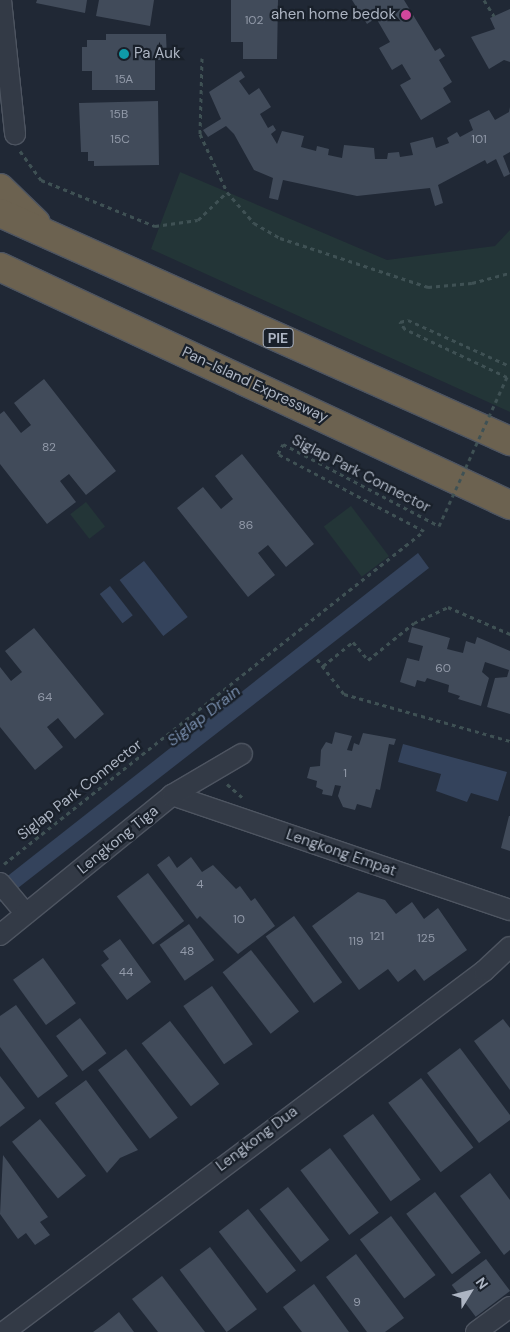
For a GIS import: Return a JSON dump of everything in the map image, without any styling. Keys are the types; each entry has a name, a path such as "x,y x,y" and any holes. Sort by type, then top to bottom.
{"highway":[{"path":"0,188 24,207 45,234"},
{"name":"PIE","path":"0,213 510,441"},
{"name":"Pan-Island Expressway","path":"0,267 510,505"}],"street":[{"path":"1,0 15,134"},
{"name":"Lengkong Tiga","path":"0,935 172,795 242,754"},
{"name":"Lengkong Empat","path":"172,795 510,910"},
{"path":"6,891 26,914"},
{"name":"Lengkong Dua","path":"4,1332 484,971 510,946"},
{"path":"476,1332 510,1306"}],"path":[{"path":"484,0 494,16"},
{"path":"202,58 200,134 227,192 238,208 280,238 401,280 428,287 472,284 510,273"},
{"path":"15,134 24,162 41,180 146,224 164,227 198,220 227,192"},
{"name":"Siglap Park Connector","path":"0,867 424,531 278,454 283,444 439,526 507,377 405,329 400,322 408,320 510,366"},
{"path":"323,666 353,642 368,660 414,623 448,607 510,634"},
{"path":"317,659 344,694 510,741"}],"shaded area":[{"path":"180,172 387,260 495,246 510,230 510,412 151,249"},
{"path":"86,502 105,526 89,539 70,514"},
{"path":"351,506 389,556 362,577 324,526"}],"water":[{"path":"418,553 429,568 0,902 0,882"},
{"path":"144,561 188,617 163,636 120,580"},
{"path":"110,586 133,615 123,623 100,594"},
{"path":"403,744 507,772 498,801 471,793 467,802 436,791 441,774 398,762"}],"building":[{"path":"37,0 87,0 85,13 36,3"},
{"path":"99,0 154,0 150,26 96,16"},
{"path":"231,0 278,0 277,59 243,59 243,42 231,42"},
{"path":"352,0 404,0 435,51 440,48 445,56 439,60 452,82 443,88 451,102 421,120 400,85 411,79 402,64 392,70 379,48 390,42 376,18 367,24"},
{"path":"510,9 510,62 504,60 489,69 471,37 495,29 490,18"},
{"path":"106,34 166,34 167,60 155,60 155,90 92,90 92,71 82,71 82,47 87,47 87,40 106,40"},
{"path":"241,71 245,77 239,81 249,95 259,88 271,107 260,114 268,128 273,125 276,130 271,134 277,144 282,131 304,136 301,147 316,151 317,146 329,149 328,155 342,158 344,145 374,148 375,159 387,159 388,153 399,152 400,157 413,155 410,143 433,137 436,148 449,143 447,138 457,132 460,137 473,130 469,120 489,110 495,120 509,112 510,107 510,152 503,156 510,174 504,177 496,159 487,164 485,160 438,185 443,203 435,206 430,188 357,196 283,180 278,200 269,198 273,178 254,170 234,134 226,126 208,137 203,130 221,119 209,92"},
{"path":"158,101 159,165 94,166 94,161 88,161 88,152 81,152 79,103"},
{"path":"44,379 116,471 86,495 69,474 60,481 76,502 47,524 0,464 0,414 4,411 21,433 31,425 14,403"},
{"path":"242,454 314,544 286,567 268,545 258,553 275,575 248,597 177,508 203,487 221,509 233,499 215,476"},
{"path":"412,627 450,638 447,649 463,653 466,641 475,644 477,637 510,651 510,714 487,707 495,678 507,677 509,670 485,662 482,672 489,678 481,706 458,699 460,696 448,692 449,685 427,678 425,682 417,680 415,687 400,682 407,658 419,661 423,646 408,642"},
{"path":"34,628 104,714 75,739 58,718 47,727 63,747 35,770 0,727 0,667 11,681 22,672 5,651"},
{"path":"335,732 352,736 347,750 352,751 354,743 359,745 363,733 396,739 394,745 389,744 380,790 376,789 371,808 357,804 355,810 343,807 338,796 341,786 335,785 332,796 322,794 323,790 316,787 317,781 307,778 310,767 320,766 321,750 326,742 332,744"},
{"path":"510,816 510,851 501,848"},
{"path":"169,856 177,868 191,857 202,872 213,865 236,889 240,886 251,901 255,898 275,926 238,954 200,916 197,919 157,865"},
{"path":"148,873 184,921 153,944 117,896"},
{"path":"358,892 385,900 396,914 412,902 424,919 438,908 467,950 424,981 415,969 398,982 388,969 359,990 312,926"},
{"path":"294,916 342,982 314,1003 266,937"},
{"path":"189,924 214,960 185,981 160,945"},
{"path":"120,939 151,982 127,1000 101,965 109,959 103,951"},
{"path":"251,950 299,1011 271,1034 223,972"},
{"path":"43,958 76,1003 46,1025 13,980"},
{"path":"212,986 253,1044 224,1064 183,1006"},
{"path":"16,1005 68,1076 38,1098 0,1047 0,1016"},
{"path":"80,1018 106,1053 83,1071 56,1036"},
{"path":"503,1019 510,1028 510,1090 474,1041"},
{"path":"170,1021 219,1084 191,1106 142,1043"},
{"path":"460,1048 510,1115 510,1120 479,1143 427,1073"},
{"path":"126,1049 178,1118 150,1139 98,1070"},
{"path":"0,1076 25,1108 0,1127"},
{"path":"421,1078 473,1147 441,1172 388,1103"},
{"path":"86,1080 138,1150 120,1158 107,1173 55,1103"},
{"path":"373,1114 421,1180 391,1201 343,1136"},
{"path":"40,1119 86,1176 58,1198 12,1142"},
{"path":"330,1148 379,1213 349,1235 300,1170"},
{"path":"3,1155 48,1217 40,1222 50,1235 35,1245 26,1233 18,1239 0,1214"},
{"path":"490,1173 510,1200 510,1250 504,1255 460,1196"},
{"path":"288,1187 329,1240 301,1262 260,1209"},
{"path":"435,1192 481,1253 452,1274 406,1214"},
{"path":"248,1209 296,1270 267,1293 219,1232"},
{"path":"391,1216 436,1275 404,1299 360,1239"},
{"path":"210,1247 257,1309 226,1332 180,1270"},
{"path":"356,1254 404,1318 385,1332 367,1332 326,1277"},
{"path":"486,1259 510,1291 476,1317 452,1285"},
{"path":"162,1276 205,1332 158,1332 132,1299"},
{"path":"314,1284 349,1332 302,1332 283,1307"},
{"path":"119,1312 134,1332 93,1332 104,1324"}],"place":[{"name":"ahen home bedok","path":"406,15"},
{"name":"Pa Auk","path":"124,54"}],"water label":[{"name":"Siglap Drain","path":"204,716"}]}
